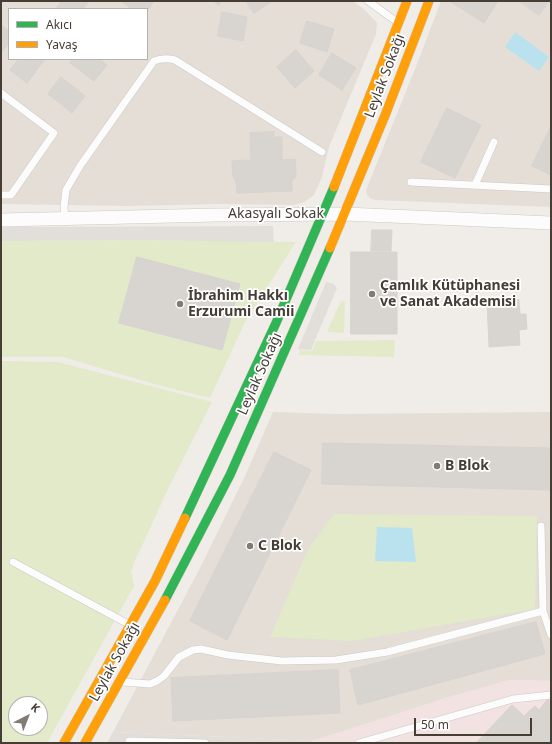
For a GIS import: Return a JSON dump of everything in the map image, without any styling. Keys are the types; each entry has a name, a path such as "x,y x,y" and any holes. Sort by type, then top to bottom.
{"street":[{"name":"Leylak Sokağı","path":"64,743 155,581 276,323 323,214 407,1"},
{"name":"Leylak Sokağı","path":"86,743 169,593 230,475 344,214 386,113 429,1"},
{"name":"Akasyalı Sokak","path":"1,220 216,215 344,214 551,223"}],"lane":[{"path":"368,1 398,22"},
{"path":"65,218 64,207 66,190 80,166 154,61 168,59 174,60 322,152"},
{"path":"1,93 54,133 11,195 1,195"},
{"path":"475,185 494,142"},
{"path":"411,182 551,189"},
{"path":"541,526 543,611 551,635"},
{"path":"13,562 130,625"},
{"path":"120,682 150,684 157,681 164,676 179,657 193,650 201,649 248,658 282,661 336,660 387,652 543,611"},
{"path":"359,743 513,700 551,695"},
{"path":"129,743 129,741 205,743"}],"shaded area":[{"path":"1,1 353,1 365,10 377,23 376,34 329,147 322,177 314,195 304,202 294,205 218,204 126,206 1,204"},
{"path":"441,1 551,1 551,207 376,200 371,199 367,195 366,190"},
{"path":"273,226 274,242 140,240 1,241 1,227"},
{"path":"326,282 334,284 337,288 311,350 298,349"},
{"path":"273,412 337,414 551,412 551,681 509,680 312,741 113,732 200,568 245,476"},
{"path":"509,680 551,681 551,743 107,743 113,732 312,741 448,697"},
{"path":"113,732 312,741 312,743 107,743"}],"green space":[{"path":"140,240 296,242 245,322 210,398 157,385 63,357 1,357 1,241"},
{"path":"342,301 345,302 344,333 327,332 340,303"},
{"path":"395,340 394,357 299,355 300,350 312,351 316,341"},
{"path":"1,361 58,362 212,402 169,487 134,563 131,572 134,586 47,743 1,743"},
{"path":"334,514 537,516 535,609 352,641 270,637 308,549"}],"water":[{"path":"515,32 549,57 539,71 505,47"},
{"path":"377,527 412,528 416,562 375,561"}],"building":[{"path":"62,1 89,1 84,8 57,8"},
{"path":"121,1 154,1 148,10 148,8 131,8"},
{"path":"213,1 222,1 219,5"},
{"path":"246,1 273,1 254,13"},
{"path":"451,1 498,1 484,23"},
{"path":"519,1 549,1 539,15"},
{"path":"222,12 247,17 243,41 218,36"},
{"path":"307,21 334,29 327,52 300,43"},
{"path":"1,25 8,30 8,44 1,53"},
{"path":"296,50 314,71 295,88 277,67"},
{"path":"332,53 356,68 342,90 319,75"},
{"path":"18,60 44,60 27,83 10,70"},
{"path":"72,60 100,60 107,65 94,81 70,63"},
{"path":"61,77 85,96 72,113 48,94"},
{"path":"447,108 481,125 455,178 421,162"},
{"path":"551,126 551,175 532,166"},
{"path":"274,132 274,137 282,137 282,160 295,159 296,177 292,180 292,191 237,193 236,181 233,177 232,161 251,160 250,133"},
{"path":"372,230 392,230 391,251 371,251"},
{"path":"351,252 397,252 397,334 351,334"},
{"name":"İbrahim Hakkı Erzurumi Camii","path":"137,257 240,284 222,350 119,323"},
{"path":"519,300 520,314 526,314 527,329 519,330 520,345 489,347 487,302"},
{"name":"B Blok","path":"323,443 551,448 551,490 322,484"},
{"name":"C Blok","path":"274,452 311,470 227,640 190,621"},
{"path":"536,622 545,654 358,705 350,670"},
{"path":"338,670 340,713 173,721 171,678"},
{"path":"548,699 551,702 551,743 476,743 512,705 524,716 535,706 539,710"}],"traffic: fast":[{"path":"185,518 276,323 334,187"},
{"path":"165,600 230,475 330,248"}],"traffic: slow":[{"path":"334,187 407,1"},
{"path":"330,248 386,113 429,1"},
{"path":"64,743 155,581 185,518"},
{"path":"85,743 165,600"}],"place":[{"name":"Çamlık Kütüphanesi ve Sanat Akademisi","path":"372,294"},
{"name":"İbrahim Hakkı Erzurumi Camii","path":"180,304"},
{"name":"B Blok","path":"437,466"},
{"name":"C Blok","path":"250,546"}]}
